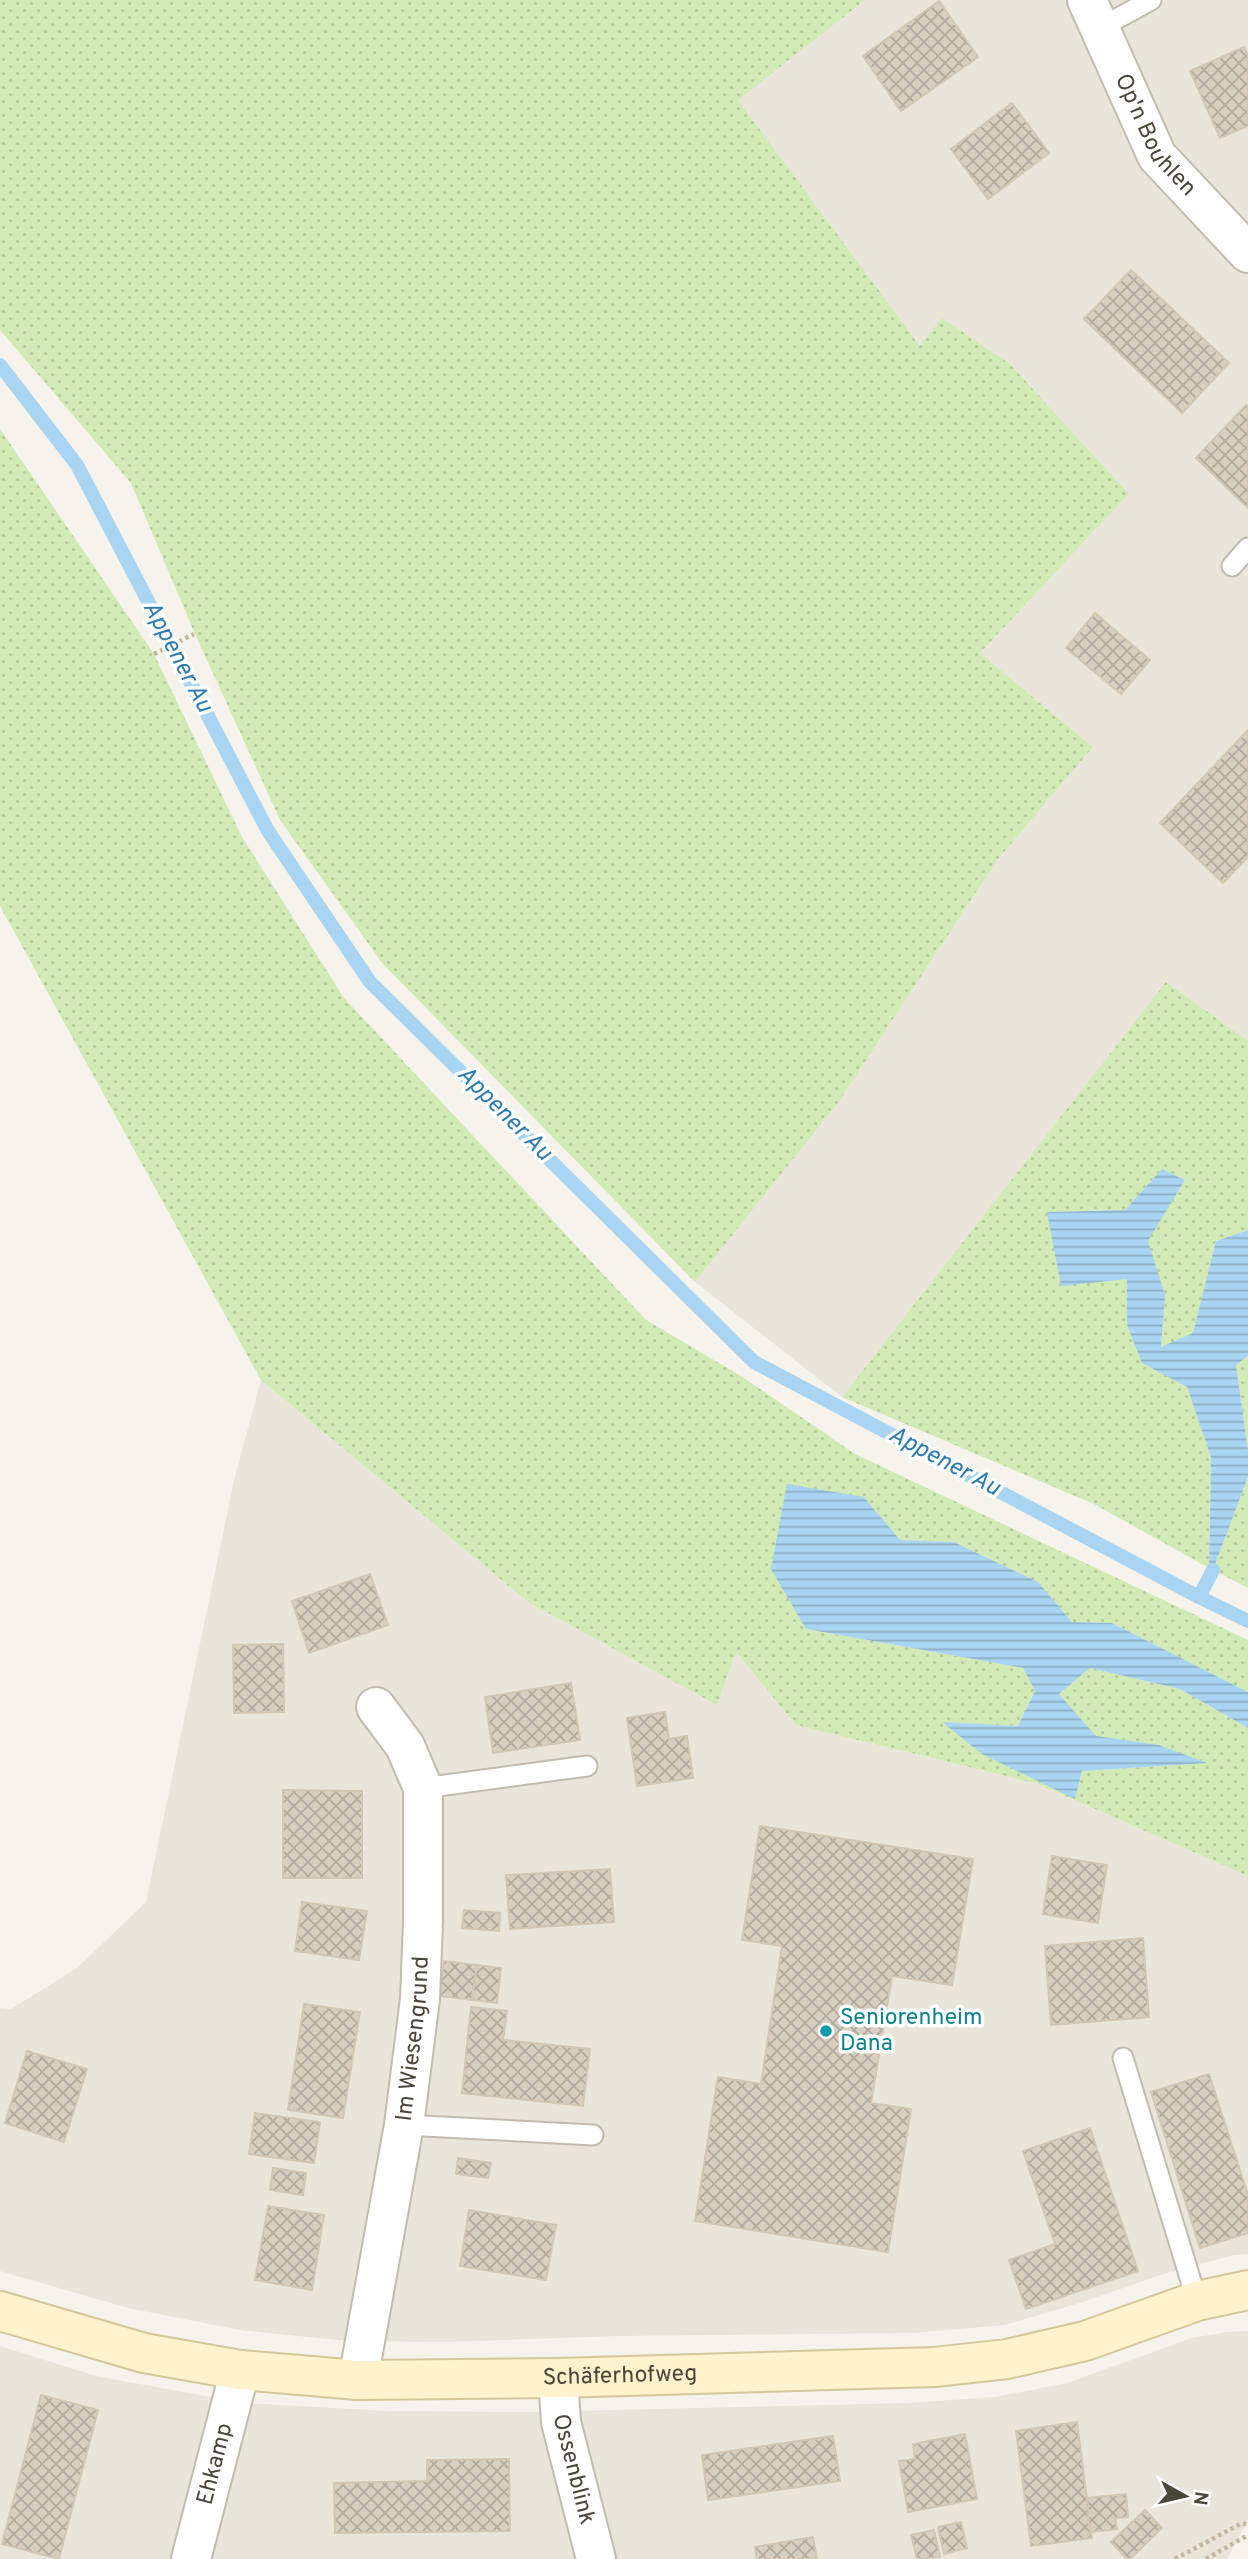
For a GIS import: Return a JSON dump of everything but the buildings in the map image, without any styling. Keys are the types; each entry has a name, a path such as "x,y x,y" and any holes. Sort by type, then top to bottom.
{"street":[{"name":"Op'n Bouhlen","path":"1094,14 1157,156 1248,253"},
{"name":"Im Wiesengrund","path":"358,2380 404,2125 421,1999 422,1788 405,1746 376,1707"},
{"name":"Schäferhofweg","path":"0,2311 144,2353 240,2370 358,2380 558,2378 934,2367 1007,2360 1085,2341 1197,2301 1245,2292"},
{"name":"Ehkamp","path":"191,2559 240,2370"},
{"name":"Ossenblink","path":"558,2378 561,2422 596,2559"}],"lane":[{"path":"1094,14 1152,0"},
{"path":"1232,566 1248,548"},
{"path":"422,1788 587,1766"},
{"path":"1123,2058 1197,2301"},
{"path":"404,2125 593,2135"}],"path":[{"path":"154,654 194,634"},
{"path":"1175,2559 1242,2523 1248,2525"},
{"path":"1206,2559 1248,2535"}],"shaded area":[{"path":"865,0 1248,0 1248,1041 1166,983 842,1397 695,1282 838,1103 998,859 1093,747 980,653 1129,494 1010,364 942,318 921,347 737,99"},
{"path":"261,1380 528,1602 717,1704 735,1651 796,1725 1038,1784 1248,1876 1248,2254 1234,2255 1163,2274 1005,2325 913,2333 617,2336 448,2342 348,2341 240,2330 128,2308 0,2271 0,2008 11,2009 77,1968 146,1902 235,1476"},
{"path":"1248,2331 1248,2520 1227,2559 0,2559 0,2346 96,2376 244,2403 389,2411 526,2412 907,2403 995,2397 1067,2383 1192,2338"}],"green space":[{"path":"0,0 865,0 738,100 920,346 942,318 1010,364 1129,494 980,653 1093,747 998,859 838,1103 695,1282 383,964 280,820 195,634 131,483 0,330"},
{"path":"0,429 154,654 242,837 344,998 646,1320 741,1376 855,1454 1248,1640 1248,1692 1112,1623 1072,1622 1038,1582 954,1542 900,1540 864,1497 806,1629 1023,1668 1035,1691 1018,1726 943,1723 1075,1798 1082,1771 1205,1763 1159,1745 1096,1737 1059,1694 1090,1668 1180,1689 1248,1728 1248,1876 1038,1784 796,1725 736,1652 717,1705 528,1602 261,1380 0,906"},
{"path":"1166,982 1248,1041 1248,1230 1216,1241 1193,1334 1161,1348 1164,1295 1147,1241 1185,1180 1162,1169 1125,1210 1048,1212 1127,1279 1127,1325 1142,1362 1187,1387 1211,1457 1209,1568 1094,1504 842,1397"},
{"path":"1248,1356 1248,1450 1236,1365"},
{"path":"1248,1477 1248,1588 1213,1570"}],"water":[{"path":"1162,1169 1185,1180 1148,1241 1165,1295 1161,1347 1193,1333 1216,1241 1248,1230 1248,1356 1236,1365 1248,1450 1248,1477 1213,1570 1209,1568 1211,1457 1187,1387 1142,1363 1127,1325 1127,1279 1061,1286 1047,1212 1125,1210"},
{"path":"787,1484 864,1497 900,1540 954,1542 1038,1582 1072,1622 1112,1623 1248,1692 1248,1728 1180,1689 1090,1668 1059,1694 1096,1736 1159,1745 1207,1763 1082,1771 1075,1799 982,1754 942,1722 1018,1726 1035,1691 1023,1668 806,1629 771,1569"}],"waterway":[{"name":"Appener Au","path":"0,365 77,465 268,831 370,982 754,1362 1248,1621"},
{"path":"1199,1597 1213,1570"}],"place":[{"name":"Seniorenheim Dana","path":"826,2031"}]}
